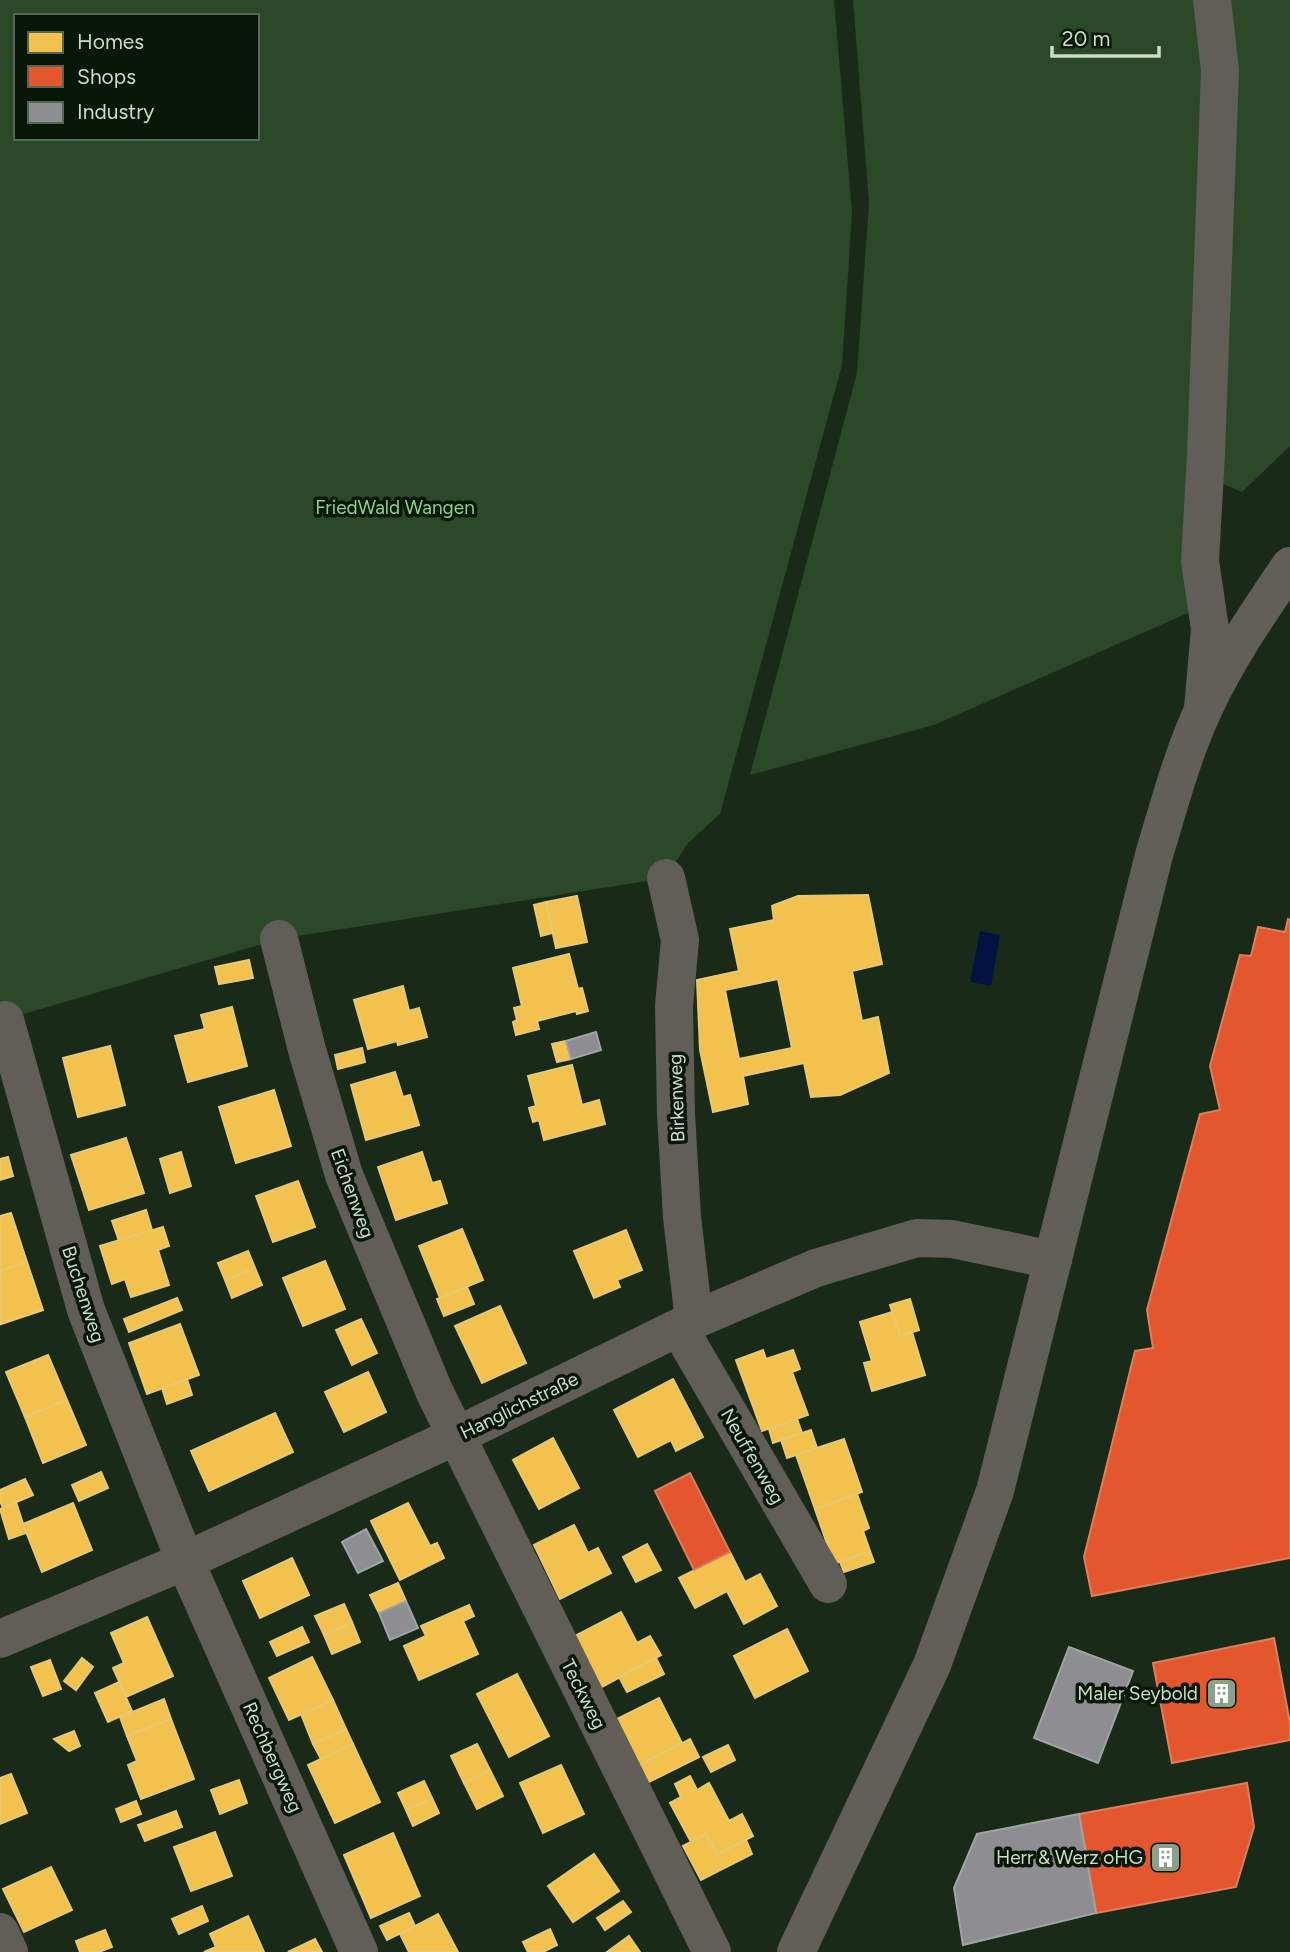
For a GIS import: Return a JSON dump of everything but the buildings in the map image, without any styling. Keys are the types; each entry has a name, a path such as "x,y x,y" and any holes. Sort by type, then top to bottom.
{"street":[{"path":"1203,709 1210,629 1200,561 1220,70 1212,0"},
{"path":"796,1952 933,1665 995,1491 1154,855 1178,774 1203,709 1237,646 1290,566"},
{"name":"Birkenweg","path":"666,878 680,940 674,1006 686,1324"},
{"name":"Eichenweg","path":"279,939 307,1050 344,1175 435,1393 456,1436"},
{"name":"Buchenweg","path":"5,1020 86,1310 185,1561"},
{"name":"Hanglichstraße","path":"0,1639 185,1561 456,1436 686,1324 816,1268 918,1238 952,1239 1053,1260"},
{"name":"Neuffenweg","path":"686,1324 828,1584"},
{"name":"Teckweg","path":"456,1436 712,1952"},
{"name":"Rechbergweg","path":"185,1561 359,1952"},
{"path":"0,1932 9,1952"}],"green space":[{"name":"FriedWald Wangen","path":"0,0 834,0 852,213 842,365 720,814 687,844 666,878 279,939 0,1021"},
{"path":"853,0 1199,0 1204,65 1188,613 934,725 750,775 857,373 869,203"},
{"path":"1226,0 1290,0 1290,446 1242,492 1221,483"}],"shaded area":[{"path":"980,931 1000,935 991,986 970,982"}],"place":[{"name":"Maler Seybold","path":"1221,1693"},
{"name":"Herr & Werz oHG","path":"1166,1857"}]}
